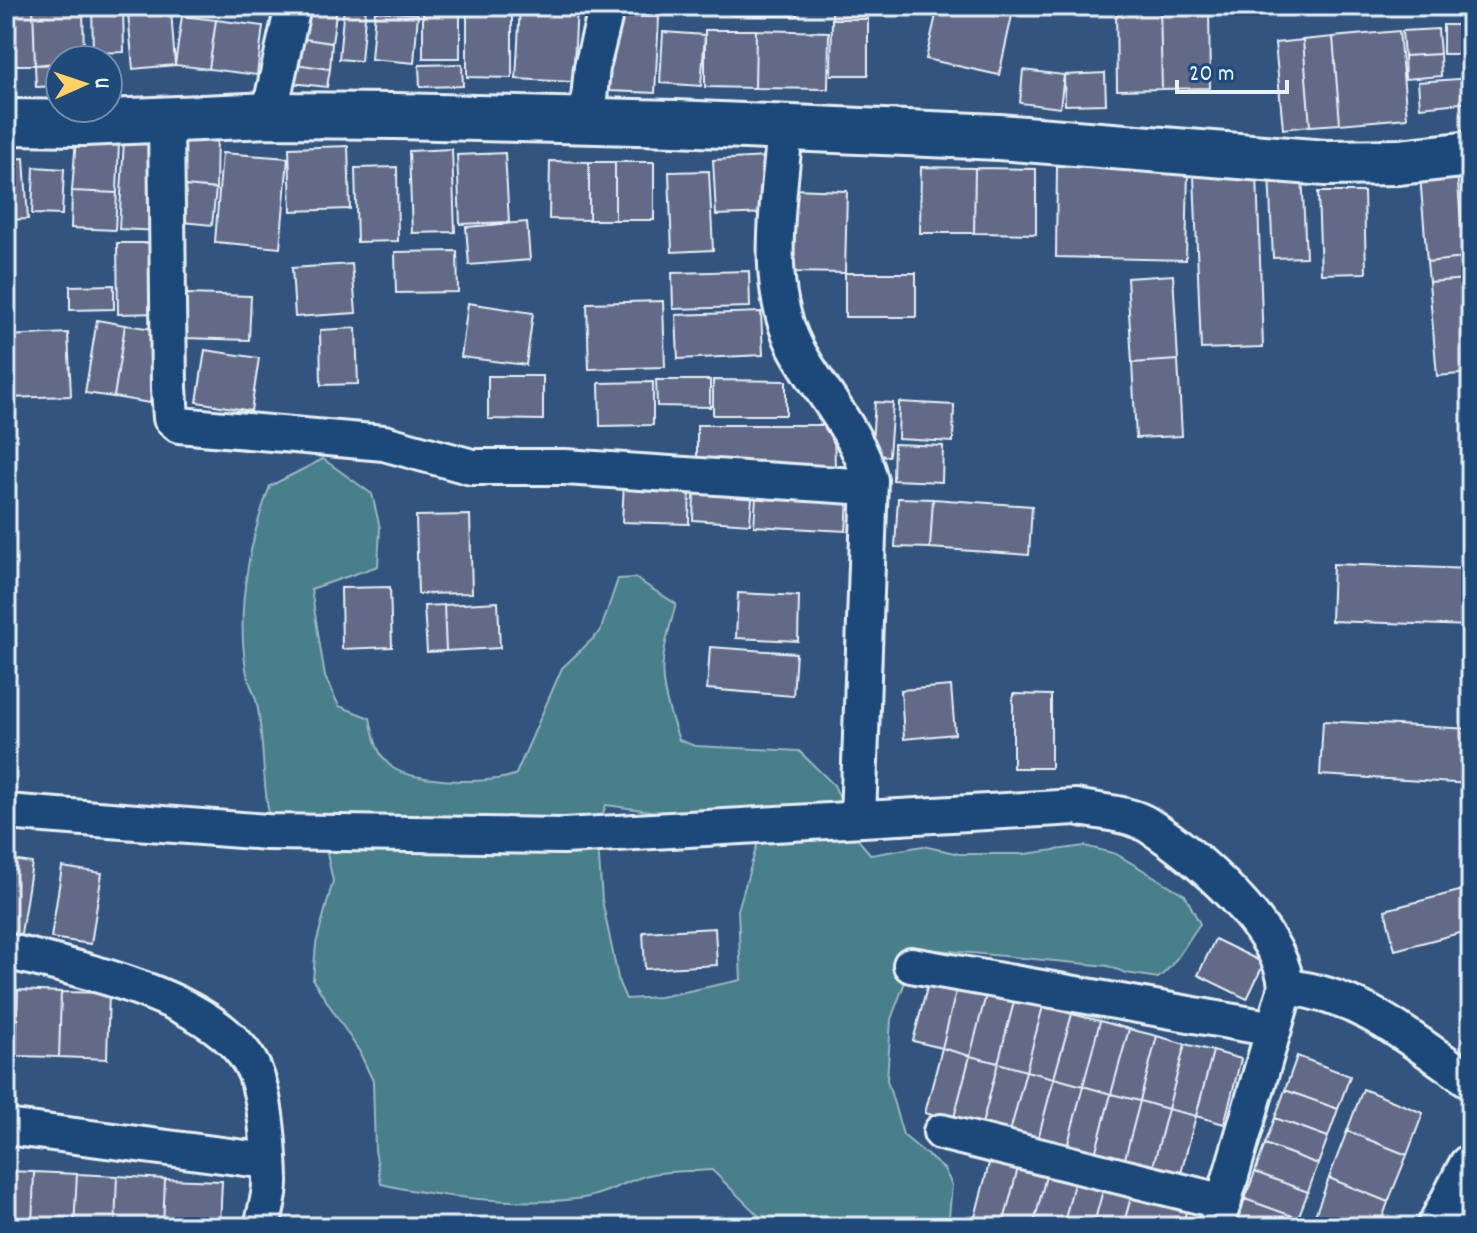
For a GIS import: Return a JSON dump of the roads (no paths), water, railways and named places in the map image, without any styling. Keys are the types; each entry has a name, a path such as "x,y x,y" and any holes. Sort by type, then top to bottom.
{"street":[{"path":"269,115 293,6"},
{"path":"587,121 592,67 607,6"},
{"path":"6,122 269,115 587,121 999,137 1326,163 1399,162 1471,154"},
{"path":"166,119 169,388 171,418 179,425 384,443 472,467 565,467 869,487"},
{"path":"785,127 776,257 784,313 794,344 867,471 869,487 858,819"},
{"path":"6,812 267,832 564,836 1076,807 1146,823 1225,887 1284,964 1286,987 1220,1215 941,1132"},
{"path":"6,951 125,980 220,1030 246,1056 261,1089 271,1180 262,1227"},
{"path":"911,965 1274,1029"},
{"path":"1286,987 1329,993 1366,1008 1471,1081"},
{"path":"6,1127 268,1161"},
{"path":"1440,1227 1471,1167"}]}
